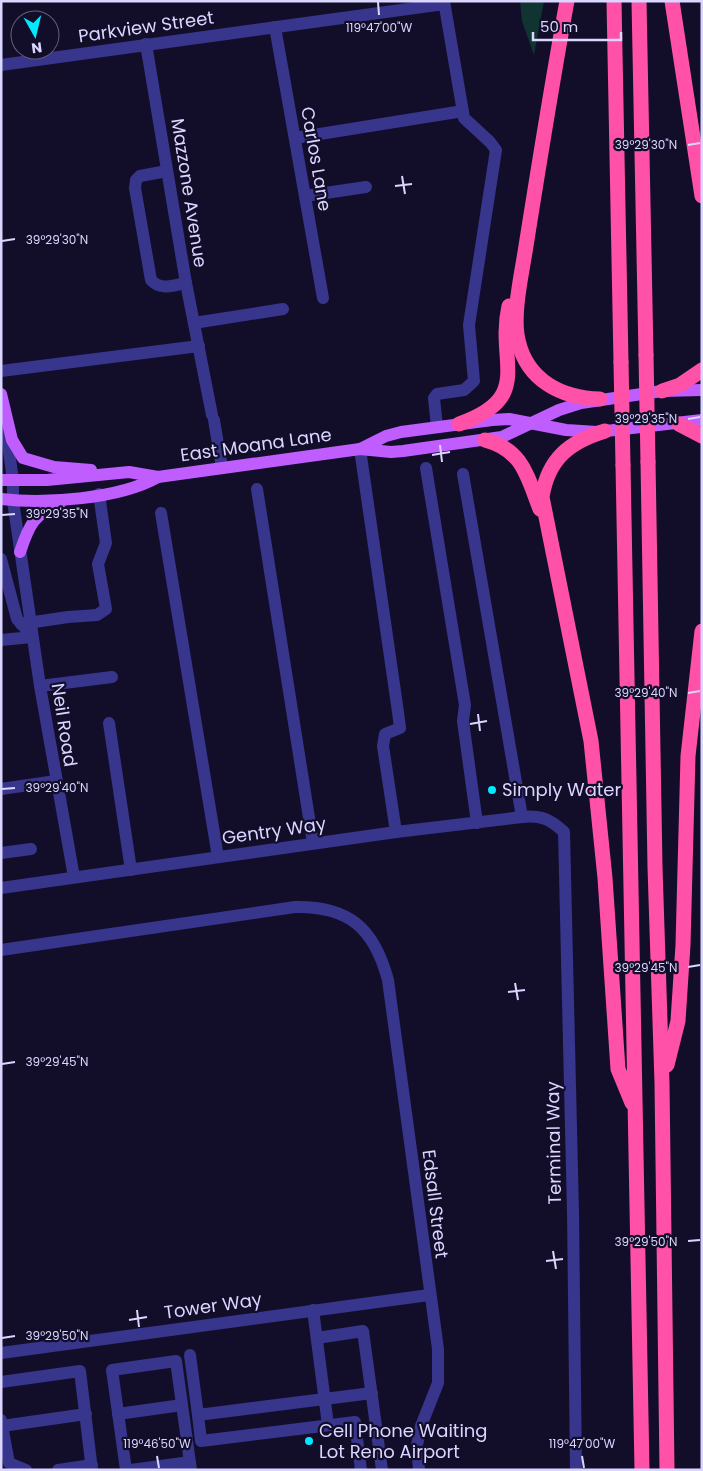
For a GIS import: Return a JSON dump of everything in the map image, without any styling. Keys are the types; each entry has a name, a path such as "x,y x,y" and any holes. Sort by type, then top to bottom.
{"highway":[{"path":"567,1 517,310 517,339 529,367 543,383 571,396 600,400"},
{"path":"614,1 642,1470"},
{"path":"639,1 655,867 662,1083 667,1470"},
{"path":"672,1 702,196"},
{"path":"459,424 484,414 499,401 504,391 509,368 506,317 524,264"},
{"path":"662,391 680,385 702,370"},
{"path":"679,424 702,436"},
{"path":"605,431 575,442 557,459 549,470 544,482 542,497 546,526 574,652 591,741 605,878 618,1068 635,1112"},
{"path":"485,440 506,448 520,462 546,526"},
{"path":"662,1083 678,1021 688,756 702,630"}],"main road":[{"name":"East Moana Lane","path":"6,480 47,480 129,472 158,477 360,449 391,452 485,440 502,437 570,406 662,391 702,390"},
{"path":"1,394 12,440 23,458 54,467 129,472"},
{"name":"East Moana Lane","path":"360,449 386,436 459,424 509,419 566,430 605,431 702,420"},
{"name":"East Moana Lane","path":"7,500 72,498 99,494 143,486 158,477"},
{"path":"20,552 26,534 35,518 41,512 72,498"}],"street":[{"name":"Parkview Street","path":"1,65 444,2"},
{"path":"438,427 434,398 437,394 464,390 474,381 469,325 496,150 463,115 444,2"},
{"name":"Carlos Lane","path":"275,27 323,298"},
{"name":"Mazzone Avenue","path":"146,44 186,283 222,468"},
{"path":"295,138 463,115"},
{"path":"167,171 140,176 136,180 135,188 151,280 156,285 162,287 186,283"},
{"path":"305,196 366,187"},
{"path":"194,323 284,309"},
{"path":"1,371 199,346"},
{"path":"1,401 7,500 20,552 26,623 32,637 1,640"},
{"path":"360,449 400,728 385,734 383,746 396,832"},
{"path":"426,468 465,704 463,721 477,822"},
{"path":"462,474 522,817"},
{"path":"257,489 313,843"},
{"path":"26,623 103,613 106,609 98,564 106,544 99,494"},
{"path":"161,513 218,857"},
{"path":"1,559 16,613 26,623"},
{"name":"Neil Road","path":"32,637 74,877"},
{"path":"40,686 112,677"},
{"path":"109,723 131,870"},
{"path":"1,788 56,781"},
{"name":"Gentry Way","path":"1,888 396,832 522,817 542,817 551,820"},
{"name":"Terminal Way","path":"551,820 564,832 566,844 576,1470"},
{"path":"1,853 30,849"},
{"name":"Edsall Street","path":"1,950 302,907 318,907 335,911 354,920 368,934 383,960 388,980 439,1367 438,1383 421,1426 416,1445 419,1470"},
{"name":"Tower Way","path":"1,1353 429,1295"},
{"path":"313,1310 328,1425"},
{"path":"317,1338 363,1331 382,1470"},
{"path":"190,1355 201,1441 355,1422 361,1470"},
{"path":"126,1470 112,1370 176,1361 190,1466 131,1470"},
{"path":"1,1382 80,1371 92,1468 58,1470"},
{"path":"198,1416 372,1393"},
{"path":"118,1414 182,1405"},
{"path":"26,1470 9,1463 2,1423 86,1414"}],"green space":[{"path":"520,1 544,1 534,55 522,21"}],"place":[{"name":"Simply Water","path":"492,790"},
{"name":"Cell Phone Waiting Lot Reno Airport","path":"309,1441"}]}
